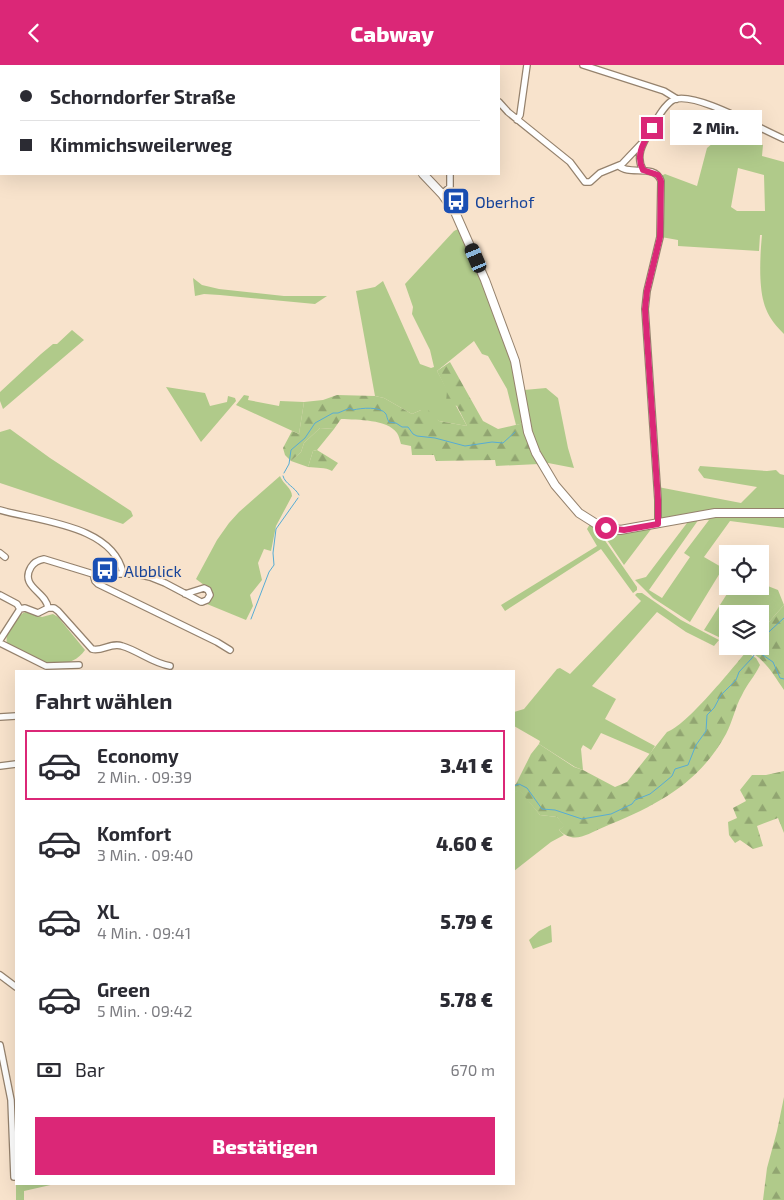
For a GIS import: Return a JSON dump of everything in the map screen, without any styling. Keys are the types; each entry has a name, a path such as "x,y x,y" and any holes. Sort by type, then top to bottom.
{"main road":[{"path":"424,175 453,209 500,317 517,370 531,442 551,480 579,513 598,525 620,530 715,513 784,513"}],"street":[{"path":"517,120 520,115 527,65"},
{"path":"583,65 664,91 677,99 687,99 725,111 784,139"},
{"path":"500,104 505,111 570,162 583,182 589,182 600,173 618,166 643,143 666,106 677,99"},
{"path":"643,143 639,157 643,170"},
{"path":"618,166 622,169 643,170 656,174 661,181 659,200 660,237 647,291 645,309 658,524"},
{"path":"442,194 450,187 450,175"},
{"path":"0,510 60,524 91,537 114,553 120,562 122,573"},
{"path":"48,608 47,601 34,589 29,580 29,571 35,563 42,559 48,559 93,574 122,573 150,577 185,593"},
{"path":"93,574 97,583 230,650"},
{"path":"0,595 17,604 20,609"},
{"path":"20,609 25,608 38,613 48,608 54,608 73,627 87,646 95,650 111,645 120,645 160,664 170,666"},
{"path":"20,609 0,642 44,665 79,665"},
{"path":"0,717 15,716"},
{"path":"0,766 15,764"},
{"path":"0,975 15,986"},
{"path":"0,1045 11,1100 14,1177"}],"green space":[{"path":"716,133 763,145 762,156 784,162 784,334 776,326 763,301 760,273 762,235 760,235 759,251 678,246 678,240 661,237 661,176 665,174 697,186 707,148 713,143","holes":["738,168 764,175 765,211 737,211 731,207"]},
{"path":"460,228 511,354 524,423 516,425 507,389 488,356 482,354 474,341 437,371 467,426 439,421 421,410 412,414 384,398 375,396 356,291 375,287 383,281 420,364 431,368 434,367 430,350 412,314 413,307 405,284 454,231"},
{"path":"193,278 202,285 219,289 284,296 327,296 315,304 220,295 204,294 195,296"},
{"path":"72,330 84,340 3,409 0,401 0,392 41,354 53,344 57,344"},
{"path":"450,362 483,421 498,429 524,423 539,464 496,466 495,460 436,461 434,455 412,455 411,446 401,444 397,433 386,425 372,421 341,419 334,429 320,428 304,443 301,452 291,461 285,455 283,448 292,431 299,434 304,402 323,400 337,395 384,398 412,414 421,410 428,410 439,421 467,426 457,406 446,402 447,391 437,371"},
{"path":"166,387 205,393 210,406 227,402 228,396 235,398 236,401 201,442"},
{"path":"546,388 558,398 574,468 543,462 531,432 524,390"},
{"path":"244,395 249,396 248,400 279,406 280,401 304,402 299,434 236,405"},
{"path":"320,428 334,429 317,450 313,451 308,467 291,461 301,452 304,443"},
{"path":"10,429 50,458 131,511 133,516 123,524 0,483 0,432"},
{"path":"317,450 338,463 332,471 324,468 308,467 313,451"},
{"path":"700,466 776,470 784,475 784,510 660,520 658,487 741,503 757,487 704,478 698,470"},
{"path":"280,476 291,491 292,496 276,526 271,551 264,549 258,563 262,580 250,595 253,606 246,620 207,604 208,588 196,579 217,540 229,523"},
{"path":"784,515 784,528 730,521 704,557 719,566 719,575 690,622 653,598 635,580 646,577 688,520 706,516","holes":["699,519 709,520 684,553 690,557 662,598 649,590"]},
{"path":"590,524 597,529 637,587 637,590 633,593 601,549 505,611 501,605 597,546 587,529"},
{"path":"652,528 624,565 603,534 605,531 616,533"},
{"path":"769,586 778,590 784,605 769,622 769,605 720,605 726,595 769,595"},
{"path":"637,593 642,593 681,620 719,640 714,646 686,632 657,612 592,686 616,699 605,719 655,746 650,754 601,733 591,750 583,745 581,749 583,770 575,767 539,744 540,741 515,727 515,712 524,709 557,669 560,668 570,674 641,601 635,595"},
{"path":"784,605 784,690 764,662 754,655 769,655 769,622"},
{"path":"719,606 719,637 704,630"},
{"path":"26,612 42,617 53,614 58,617 85,650 77,658 58,664 36,659 16,649 7,643 7,635 15,620"},
{"path":"743,655 751,655 756,658 760,665 746,687 726,734 715,752 689,780 658,802 592,833 581,837 570,837 559,830 564,826 557,817 540,815 519,790 515,792 515,784 531,754 539,744 574,767 615,787 627,782 667,732 675,728 696,709"},
{"path":"784,771 784,833 778,818 757,826 763,846 753,849 740,840 735,843 729,835 728,822 737,818 733,808 746,801 740,790 752,775 766,775"},
{"path":"519,789 540,815 557,817 565,826 559,830 564,835 551,842 515,870 515,792"},
{"path":"551,925 552,942 533,949 529,940 539,931"},
{"path":"784,1097 784,1200 763,1200 767,1168"},
{"path":"16,1185 51,1185 24,1191 24,1200 16,1200"}],"waterway":[{"path":"284,473 289,464 291,450 305,438 315,423 333,413 350,408 353,410 366,408 380,410 386,414 389,422 396,423 402,427 408,427 417,436 435,438 465,446 492,442 503,443 515,432"},
{"path":"283,476 299,495"},
{"path":"251,619 269,572 274,565 273,553 276,529 298,498"},
{"path":"769,632 784,618"},
{"path":"515,786 519,784 527,788 542,809 555,810 582,819 611,814 632,804 635,800 650,794 672,776 675,769 688,765 696,745 706,731 707,715 754,655"},
{"path":"763,655 773,662 780,678 784,679"}],"place":[{"name":"Oberhof","path":"456,201"},
{"name":"Albblick","path":"105,570"}],"route":[{"path":"606,528 624,530 658,524 645,300 660,237 659,193 661,181 658,175 643,170 639,161 643,143 652,128"}]}
